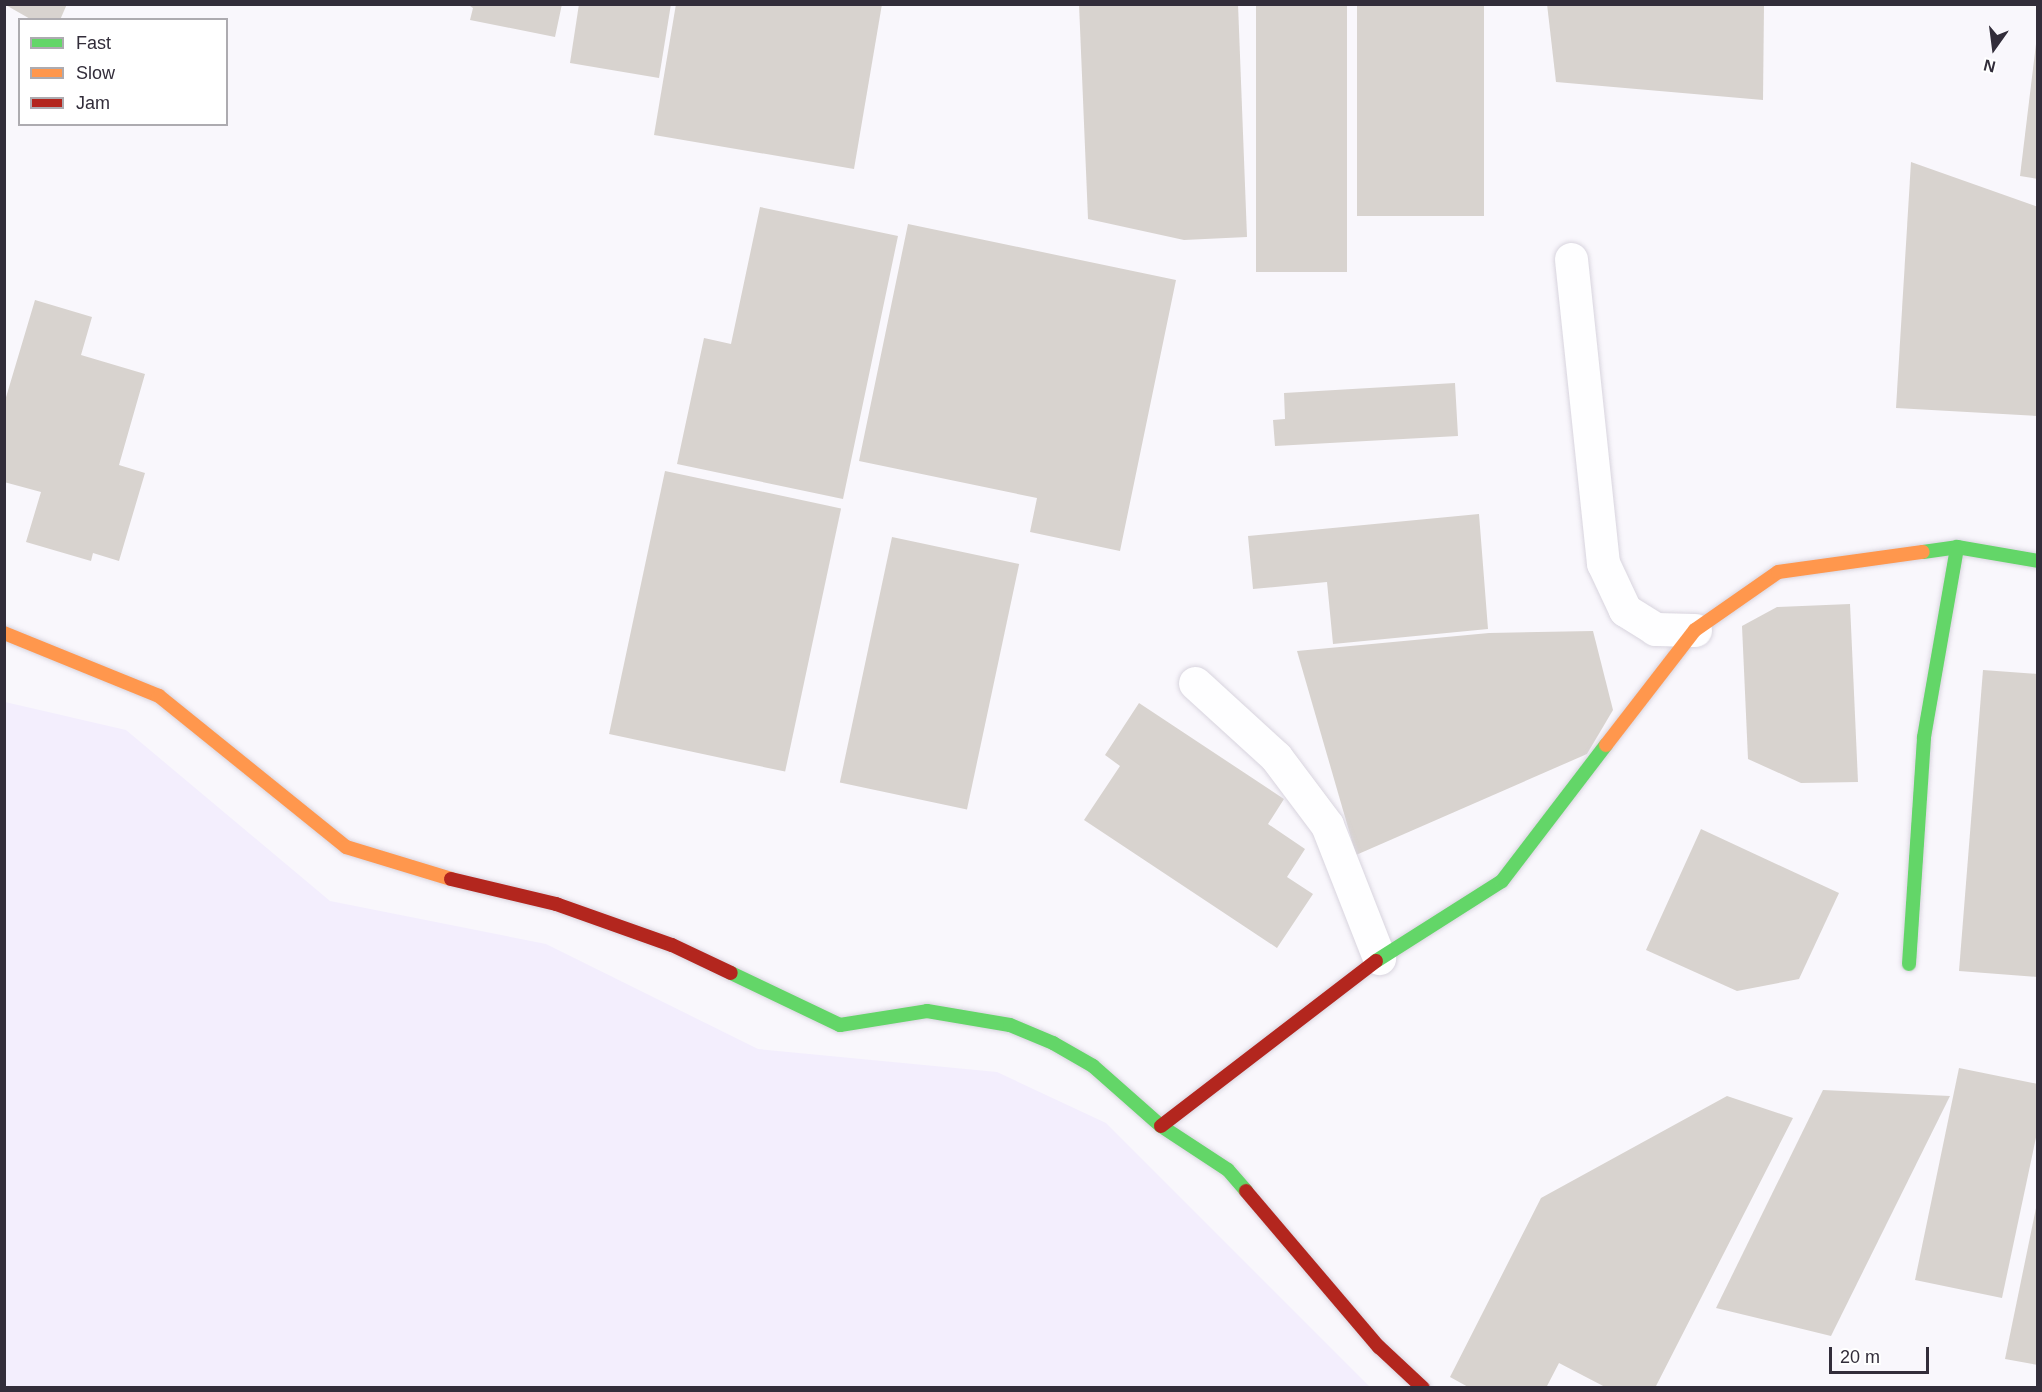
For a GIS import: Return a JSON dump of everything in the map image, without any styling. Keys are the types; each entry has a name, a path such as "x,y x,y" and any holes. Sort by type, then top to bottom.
{"street":[{"path":"1571,259 1603,563 1625,610 1655,629 1695,630"},
{"path":"1909,964 1924,737 1957,547"},
{"path":"1161,1126 1379,958 1502,881 1695,630 1778,572 1957,547 2037,561"},
{"path":"4,633 159,696 346,847 400,867 556,904 672,945 840,1025 927,1011 1010,1025 1093,1066 1161,1126 1228,1170 1379,1347 1423,1388"},
{"path":"1195,683 1276,757 1327,825 1379,958"}],"shaded area":[{"path":"5,702 126,730 330,901 546,944 758,1049 997,1072 1106,1123 1370,1387 5,1387"}],"building":[{"path":"4,4 67,4 61,18 28,18"},
{"path":"467,4 562,4 555,37 470,20 473,8"},
{"path":"579,4 671,4 659,78 570,63"},
{"path":"676,4 882,4 854,169 654,135"},
{"path":"1079,4 1238,4 1247,237 1184,240 1088,219"},
{"path":"1256,4 1347,4 1347,272 1256,272"},
{"path":"1357,4 1484,4 1484,216 1357,216"},
{"path":"1547,4 1764,4 1763,100 1556,82"},
{"path":"2036,44 2038,44 2038,179 2020,176"},
{"path":"1911,162 2038,207 2038,416 1896,408"},
{"path":"760,207 898,236 843,499 677,464 704,338 731,344"},
{"path":"908,224 1176,280 1120,551 1030,532 1037,498 859,461"},
{"path":"35,300 92,317 81,355 145,374 119,465 145,473 119,561 93,553 91,561 26,542 41,492 4,482 4,404"},
{"path":"1455,383 1458,436 1275,446 1273,420 1285,419 1284,393"},
{"path":"665,471 841,508 785,772 609,734"},
{"path":"1479,514 1488,629 1333,644 1327,582 1253,589 1248,536"},
{"path":"892,537 1019,564 967,810 840,783"},
{"path":"1850,604 1858,782 1801,783 1748,759 1742,626 1777,607"},
{"path":"1593,631 1613,710 1587,754 1356,855 1297,651 1489,633"},
{"path":"1983,670 2038,674 2038,977 1959,971"},
{"path":"1139,703 1284,799 1268,824 1305,849 1287,877 1313,894 1277,948 1084,820 1120,766 1105,755"},
{"path":"1701,829 1839,893 1799,979 1737,991 1646,950"},
{"path":"1959,1068 2038,1084 2038,1128 2002,1298 1915,1280"},
{"path":"1823,1090 1950,1096 1831,1336 1716,1308"},
{"path":"1727,1096 1793,1118 1655,1388 1607,1388 1559,1363 1546,1388 1470,1388 1450,1377 1541,1198"},
{"path":"2036,1208 2038,1208 2038,1365 2005,1359"}],"traffic: fast":[{"path":"1909,964 1924,737 1957,547"},
{"path":"1923,552 1957,547 2038,561"},
{"path":"1376,961 1502,881 1606,745"},
{"path":"731,973 840,1025 927,1011 1010,1025 1053,1043 1093,1066 1161,1126 1228,1170 1246,1191"}],"traffic: slow":[{"path":"1606,745 1695,630 1778,572 1923,552"},
{"path":"4,633 159,696 346,847 451,879"}],"traffic: jam":[{"path":"451,879 556,904 672,945 731,973"},
{"path":"1161,1126 1376,961"},
{"path":"1246,1191 1379,1347 1423,1388"}]}
